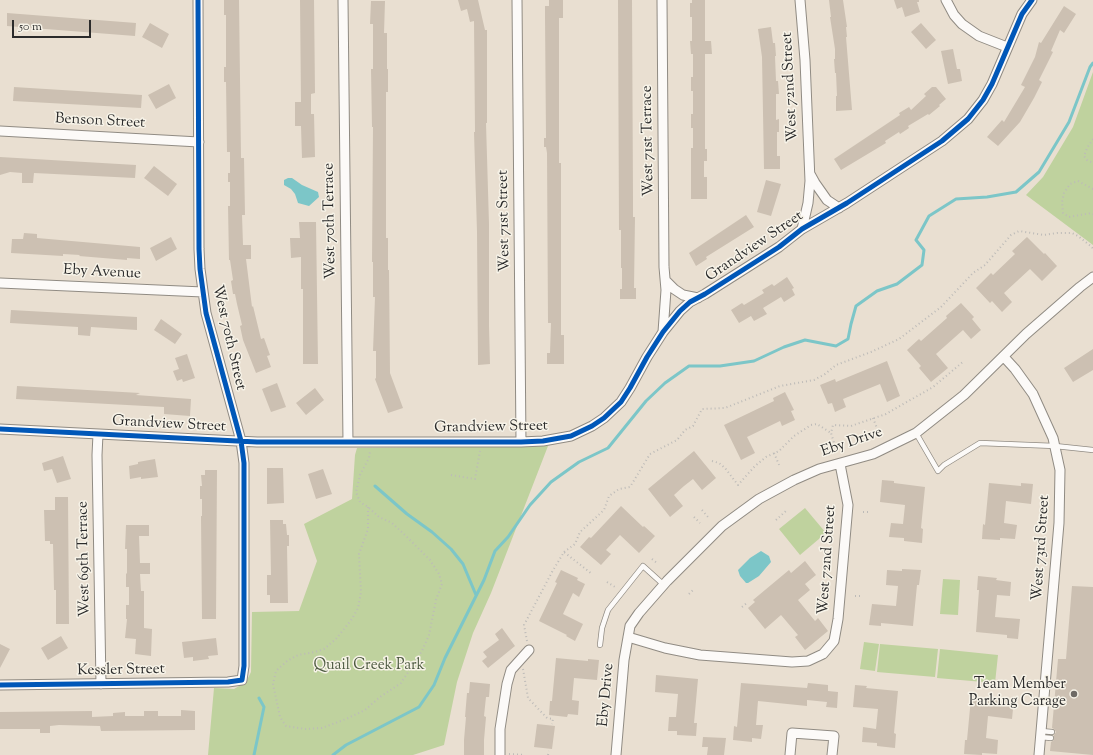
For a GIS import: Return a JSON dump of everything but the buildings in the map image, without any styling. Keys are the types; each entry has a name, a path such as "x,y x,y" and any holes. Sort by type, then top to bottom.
{"street":[{"name":"West 70th Street","path":"198,0 198,249 206,313 241,441 244,464 244,666 242,680"},
{"name":"West 70th Terrace","path":"343,0 348,442"},
{"name":"West 71st Street","path":"517,0 521,442"},
{"name":"West 71st Terrace","path":"662,0 664,266 666,281 663,332"},
{"name":"West 72nd Street","path":"800,0 805,60 810,189 802,229"},
{"path":"946,0 954,15 962,24 979,36 1007,47"},
{"name":"Grandview Street","path":"0,429 241,441 521,442 543,441 571,436 592,426 604,418 621,402 663,332 680,311 690,302 779,247 802,229 839,208 942,141 968,119 983,100 992,84 1022,14 1032,0"},
{"name":"Benson Street","path":"0,131 198,142"},
{"name":"West 72nd Street","path":"809,172 827,200 839,208"},
{"name":"Eby Drive","path":"616,755 630,626 638,613 722,526 759,499 813,472 873,454 916,433 964,395 1026,334 1093,277"},
{"path":"666,281 683,295 698,298"},
{"name":"Eby Avenue","path":"0,283 203,292"},
{"name":"West 73rd Street","path":"1004,357 1015,369 1033,394 1056,446 1060,470 1059,523 1038,755"},
{"name":"West 69th Terrace","path":"98,434 97,455 101,684"},
{"name":"West 72nd Street","path":"628,637 665,648 708,656 792,662 808,661 823,654 834,642 838,619 848,505 840,464"},
{"path":"500,755 500,729 507,684 511,670 529,650"},
{"name":"Kessler Street","path":"0,685 228,682 242,680"},
{"path":"790,755 792,733 834,736 832,755"}],"lane":[{"path":"916,433 938,471 944,465 980,443 1056,446 1093,450"},
{"path":"600,645 602,628 608,610 644,566 664,585"},
{"path":"1040,734 1052,732"},
{"path":"1040,734 1051,738"}],"path":[{"path":"1093,138 1084,156 1093,164"},
{"path":"1093,189 1078,181 1070,184 1064,193 1062,202 1063,213 1069,217 1093,214"},
{"path":"529,650 524,624 564,552 575,544 580,532 604,510 609,496 619,489 630,487 650,454 677,440 685,430 693,426 702,409 725,408 780,386 814,380 825,374 836,365 871,352 899,339 941,307 973,273 985,265 1011,235 1019,232 1044,235 1072,233 1093,249"},
{"path":"835,446 831,433 833,425 841,424 851,426 886,414 923,394 946,377 964,360"},
{"path":"873,418 878,431"},
{"path":"712,461 719,463 725,468 738,485 755,466 779,451 794,436 811,425 817,424 831,433"},
{"path":"368,507 368,529 359,554 361,592 358,608 352,619 336,639 324,649 298,655 287,661 276,671 273,684 280,717 286,726 306,729 322,728 365,710 380,697 401,683 422,651 429,635 436,600 442,584 439,574 430,560 392,523 379,517 368,507 360,502 356,492 360,475 370,451"},
{"path":"451,475 475,479 480,451"},
{"path":"774,453 780,467"},
{"path":"702,510 708,516"},
{"path":"776,520 787,510"},
{"path":"863,512 871,512"},
{"path":"694,517 700,523"},
{"path":"564,552 592,574"},
{"path":"652,559 657,563"},
{"path":"607,582 615,587"},
{"path":"689,594 694,589"},
{"path":"855,596 862,596"},
{"path":"742,606 748,602"},
{"path":"522,658 528,698 548,718 553,719 552,724"},
{"path":"548,755 549,751"},
{"path":"500,755 524,755"}],"green space":[{"path":"1093,72 1093,245 1026,195 1043,177 1073,127"},
{"name":"Quail Creek Park","path":"548,446 491,593 473,633 457,682 444,745 413,755 208,755 214,688 234,689 246,682 251,672 252,612 299,611 317,561 304,524 352,499 355,455 357,448"},
{"path":"805,508 826,533 800,555 779,529"},
{"path":"943,579 960,580 958,615 940,614"},
{"path":"864,642 879,644 875,671 860,669"},
{"path":"880,644 938,649 935,677 877,672"},
{"path":"940,649 998,655 995,683 937,678"}],"water":[{"path":"292,178 302,185 318,192 319,197 309,206 298,203 295,194 291,189 284,185 284,180"},
{"path":"761,551 769,556 771,562 759,576 746,583 740,576 738,570 750,558"}],"waterway":[{"path":"333,755 346,745 419,707 434,685 445,658 484,580 495,551 508,537 530,505 551,482 579,462 608,448 646,401 665,383 689,366 720,366 754,361 784,347 805,340 836,346 848,339 856,306 877,291 897,284 922,265 924,250 916,240 929,216 956,199 987,197 1016,192 1039,172 1069,122 1090,67 1093,63"},
{"path":"375,486 451,549 463,564 476,595"},
{"path":"254,755 264,707 259,698"}],"cycle path":[{"path":"0,685 228,682 242,680 244,666 244,463 241,441 206,313 200,269 198,0"},
{"path":"0,429 257,442 521,442 543,441 571,436 592,426 604,418 621,402 663,332 680,311 690,302 779,247 802,229 847,203 942,141 968,119 983,100 992,84 1022,14 1032,0"}],"place":[{"name":"Team Member Parking Carage","path":"1074,694"}]}
